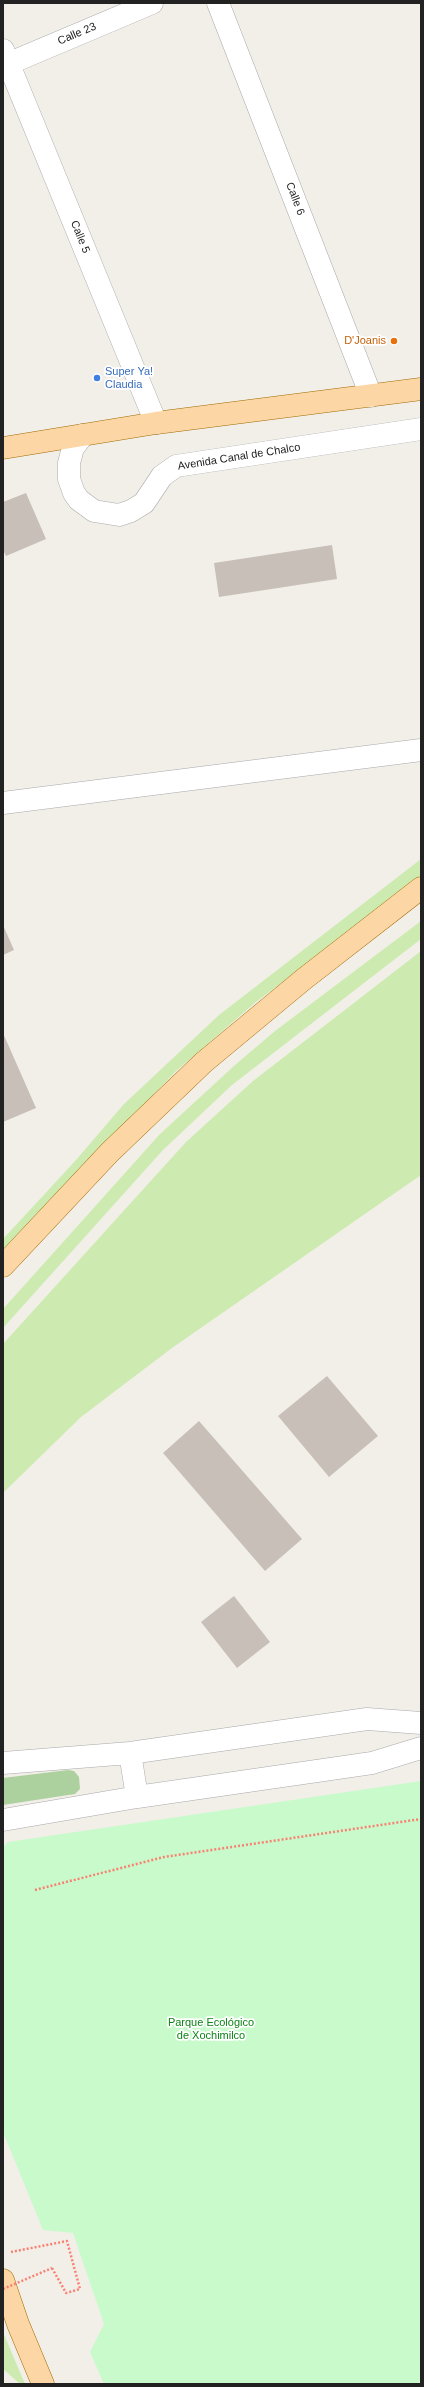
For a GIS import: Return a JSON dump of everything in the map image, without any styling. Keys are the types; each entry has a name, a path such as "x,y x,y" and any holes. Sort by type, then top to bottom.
{"main road":[{"path":"3,448 156,423 371,396 421,388"},
{"path":"3,1266 110,1152 204,1062 304,979 421,888"},
{"path":"3,2280 18,2324 43,2384"}],"street":[{"name":"Calle 23","path":"5,59 152,3"},
{"name":"Calle 6","path":"218,3 371,396"},
{"name":"Calle 5","path":"5,59 156,423"},
{"name":"Avenida Canal de Chalco","path":"83,435 73,448 69,463 68,478 74,493 79,500 94,511 118,515 130,511 144,503 162,476 176,466 421,429"},
{"path":"3,803 421,750"},
{"path":"3,1763 130,1753 368,1719 421,1723"},
{"path":"3,1820 137,1798 372,1763 421,1748"},
{"path":"130,1753 137,1798"}],"path":[{"path":"35,1890 164,1857 421,1819"},
{"path":"3,2254 67,2241 80,2289 66,2293 52,2268 3,2289"}],"green space":[{"path":"421,859 421,878 256,1002 176,1071 3,1253 3,1239 76,1160 124,1104 219,1015"},
{"path":"421,921 421,939 232,1085 163,1150 3,1328 3,1309 160,1134 235,1065 275,1031"},
{"path":"421,951 421,1175 172,1348 81,1417 3,1493 3,1344 186,1142 253,1081"},
{"path":"68,1770 74,1771 79,1777 80,1789 75,1794 3,1805 3,1778"},
{"name":"Parque Ecológico de Xochimilco","path":"421,1781 421,2384 104,2384 90,2352 104,2324 73,2233 43,2230 3,2132 3,1847 8,1842"},
{"path":"3,2332 25,2384 20,2384 3,2369"}],"building":[{"path":"26,493 46,539 6,556 3,550 3,502"},
{"path":"332,545 337,579 219,597 214,563"},
{"path":"3,925 14,950 3,955"},
{"path":"3,1033 36,1108 3,1122"},
{"path":"327,1376 378,1436 329,1477 278,1416"},
{"path":"199,1421 302,1539 265,1571 163,1453"},
{"path":"234,1596 270,1642 237,1668 201,1622"}],"place":[{"name":"D'Joanis","path":"394,341"},
{"name":"Super Ya! Claudia","path":"97,378"}]}
